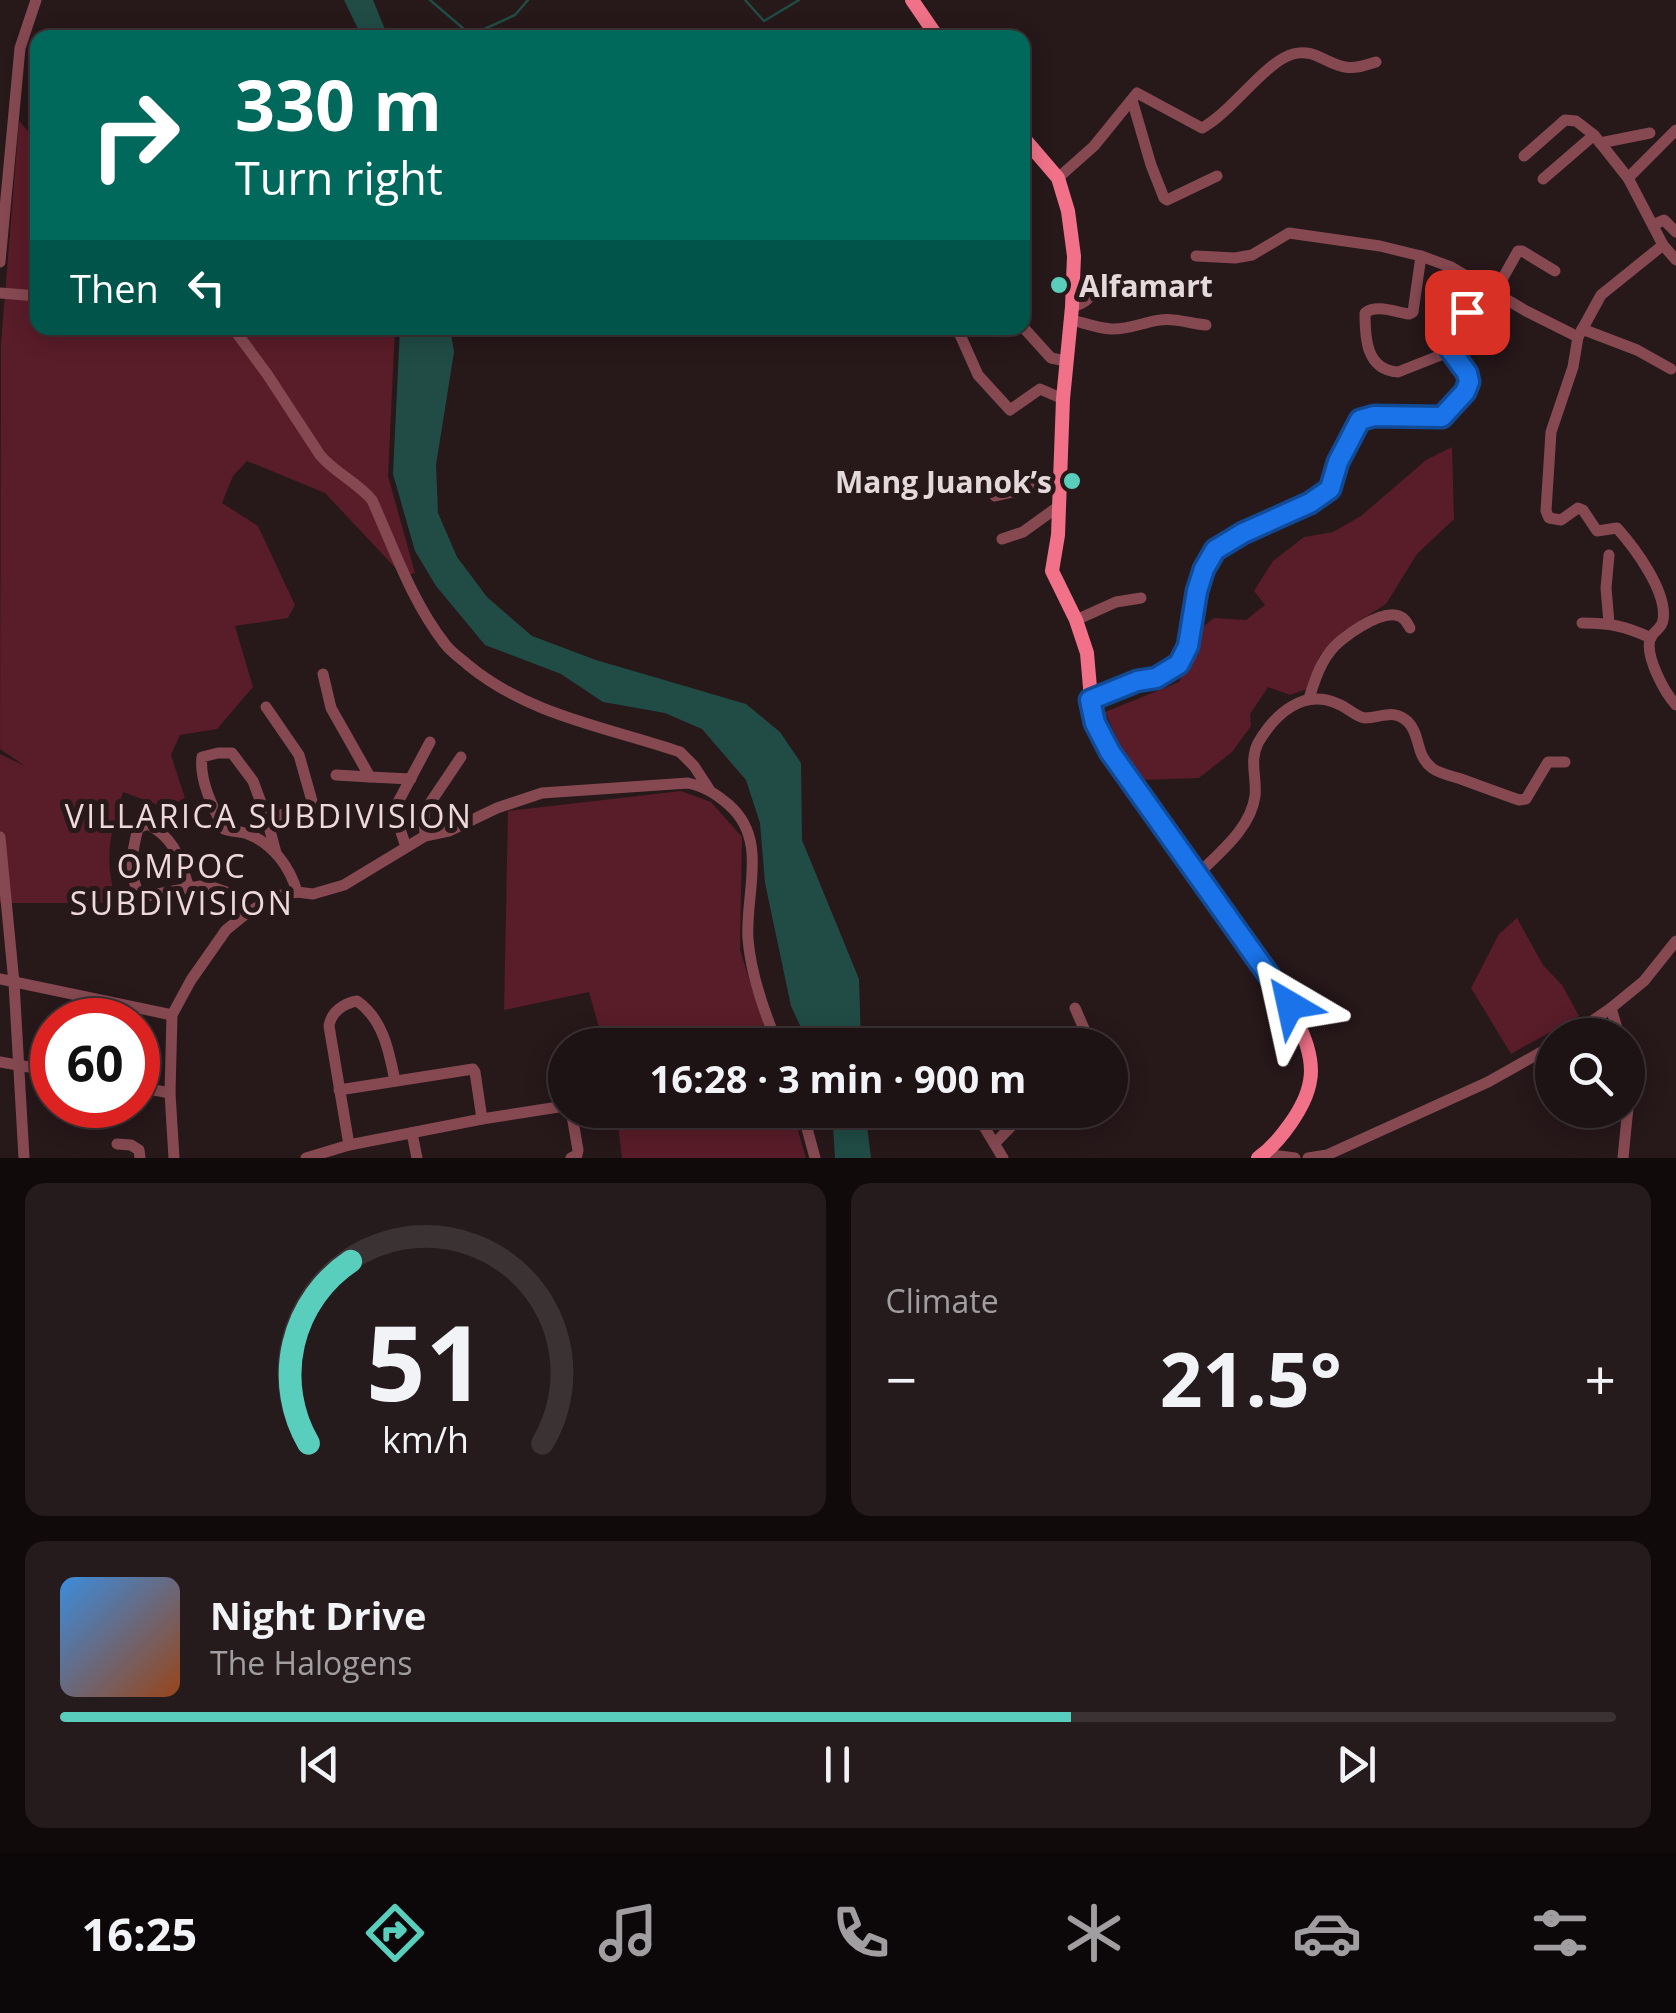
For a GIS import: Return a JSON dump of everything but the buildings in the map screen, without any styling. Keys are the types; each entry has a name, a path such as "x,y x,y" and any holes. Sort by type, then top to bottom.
{"main road":[{"path":"912,0 933,30"},
{"path":"1030,145 1058,178 1068,211 1074,256 1058,536 1052,571 1087,653 1095,723 1110,752 1290,1005 1306,1045 1310,1084 1292,1120 1261,1156"}],"street":[{"path":"0,262 20,48 36,0"},
{"path":"1134,96 1202,128 1219,118 1290,54 1309,53 1350,68 1376,62"},
{"path":"1134,96 1164,198 1168,200 1217,176"},
{"path":"1058,178 1094,146 1134,96"},
{"path":"1524,156 1565,120 1576,121 1597,139 1628,178 1663,246 1676,260"},
{"path":"1628,178 1676,130"},
{"path":"1543,179 1597,139 1650,133"},
{"path":"1653,224 1664,220 1676,232"},
{"path":"1196,256 1252,255 1289,234 1380,246 1451,267 1526,311 1637,350 1671,369"},
{"path":"1663,246 1601,295 1580,333 1551,432 1546,511 1550,518 1560,520 1578,508 1583,510 1598,531 1617,528 1633,546 1650,573 1663,608 1664,620 1650,638 1650,648 1665,693 1676,706"},
{"path":"1421,256 1413,312 1376,308 1365,314 1367,348 1380,367 1389,372 1451,351 1467,312 1518,251 1556,270"},
{"path":"1072,314 1085,304 1100,280"},
{"path":"0,293 30,295"},
{"path":"1072,314 1110,329 1155,320 1206,325"},
{"path":"238,335 320,455 372,500 420,606 447,648 507,692 566,719 680,752 709,788 737,812 753,848 750,955 771,1028"},
{"path":"960,335 978,376 1010,410 1040,390 1064,399"},
{"path":"1030,335 1050,358 1066,361"},
{"path":"1090,700 1137,681 1156,678 1179,664 1188,646 1197,591 1215,550 1330,489 1338,462 1360,420 1374,416 1437,417 1447,413 1469,382 1451,351"},
{"path":"996,496 1060,481"},
{"path":"1002,538 1024,532 1059,506"},
{"path":"1608,623 1609,554"},
{"path":"1076,620 1116,602 1141,598"},
{"path":"1309,698 1329,652 1348,635 1393,615 1403,617 1410,628"},
{"path":"1582,623 1608,623 1650,638"},
{"path":"323,674 331,708 370,777"},
{"path":"1197,874 1247,820 1255,798 1252,760 1265,733 1292,704 1309,698 1327,700 1363,718 1393,714 1403,717 1413,727 1418,750 1434,770 1519,800 1526,799 1548,762 1565,762"},
{"path":"266,707 300,755 312,800 306,807 267,819"},
{"path":"406,848 397,804 430,742"},
{"path":"276,854 254,781 232,753 202,757 206,786 224,830 243,832 260,840 291,873 296,892"},
{"path":"425,836 424,812 461,757"},
{"path":"336,775 411,779"},
{"path":"174,1158 170,1092 172,1015 226,930 247,913 276,896 314,894 344,885 425,836 449,831 542,792 688,782 709,788"},
{"path":"189,888 170,840 148,824 138,828 131,860 138,895 145,898 206,885 232,894 247,913"},
{"path":"0,837 14,983 24,1158"},
{"path":"1597,1018 1644,981 1676,941"},
{"path":"0,980 172,1015"},
{"path":"349,1145 330,1026 333,1014 357,1001 363,1005 388,1044 395,1080"},
{"path":"1075,1008 1084,1028"},
{"path":"1611,1008 1614,1018"},
{"path":"1308,1158 1327,1156 1488,1082 1535,1056"},
{"path":"0,1062 30,1068"},
{"path":"339,1090 473,1069 482,1119"},
{"path":"160,1090 170,1092"},
{"path":"306,1158 349,1145 548,1111"},
{"path":"571,1158 578,1150 573,1128"},
{"path":"807,1128 815,1158"},
{"path":"985,1128 1004,1158"},
{"path":"994,1143 1009,1128"},
{"path":"1623,1158 1626,1128"},
{"path":"412,1133 416,1158"},
{"path":"117,1144 136,1146 140,1158"},
{"path":"1261,1156 1295,1158"}],"shaded area":[{"path":"344,0 373,0 385,30 359,30"},
{"path":"19,121 30,133 30,335 395,335 388,476 415,573 403,576 325,493 247,461 233,476 222,503 258,526 295,605 288,618 235,626 253,687 217,729 180,735 171,755 185,798 166,808 123,792 110,847 110,873 117,903 0,903 0,754 25,766 0,749 1,344"},
{"path":"400,335 451,335 454,352 436,465 438,513 457,557 487,597 532,636 596,660 746,704 780,732 801,763 802,840 859,979 860,1028 801,1028 791,1006 765,883 760,823 746,780 702,729 665,713 603,702 561,674 485,645 436,586 415,551 393,474"},
{"path":"1452,447 1454,519 1417,554 1386,604 1345,630 1320,655 1307,689 1290,695 1268,687 1250,714 1251,726 1232,752 1199,778 1142,780 1105,712 1179,682 1188,663 1193,630 1214,618 1246,620 1265,605 1254,591 1273,561 1304,537 1333,532 1361,516 1426,460"},
{"path":"681,791 711,802 742,837 740,950 765,1028 599,1028 589,992 504,1010 508,811"},
{"path":"1517,918 1543,965 1562,985 1579,1016 1535,1018 1535,1041 1511,1054 1471,988 1499,934"},
{"path":"618,1128 797,1128 806,1158 622,1158"},
{"path":"833,1128 867,1128 871,1158 835,1158"}],"waterway":[{"path":"430,0 465,30"},
{"path":"482,30 515,15 528,0"},
{"path":"745,0 764,21 799,0"}],"place":[{"name":"Alfamart","path":"1059,285"},
{"name":"Mang Juanok’s","path":"1072,481"}],"district":[{"name":"VILLARICA SUBDIVISION","path":"269,815"},
{"name":"OMPOC SUBDIVISION","path":"182,884"}],"route":[{"path":"1290,1005 1110,752 1095,723 1090,700 1137,681 1156,678 1179,664 1188,646 1197,591 1215,550 1330,489 1338,462 1360,420 1365,416 1442,417 1447,413 1469,382 1451,351 1467,312"}]}
